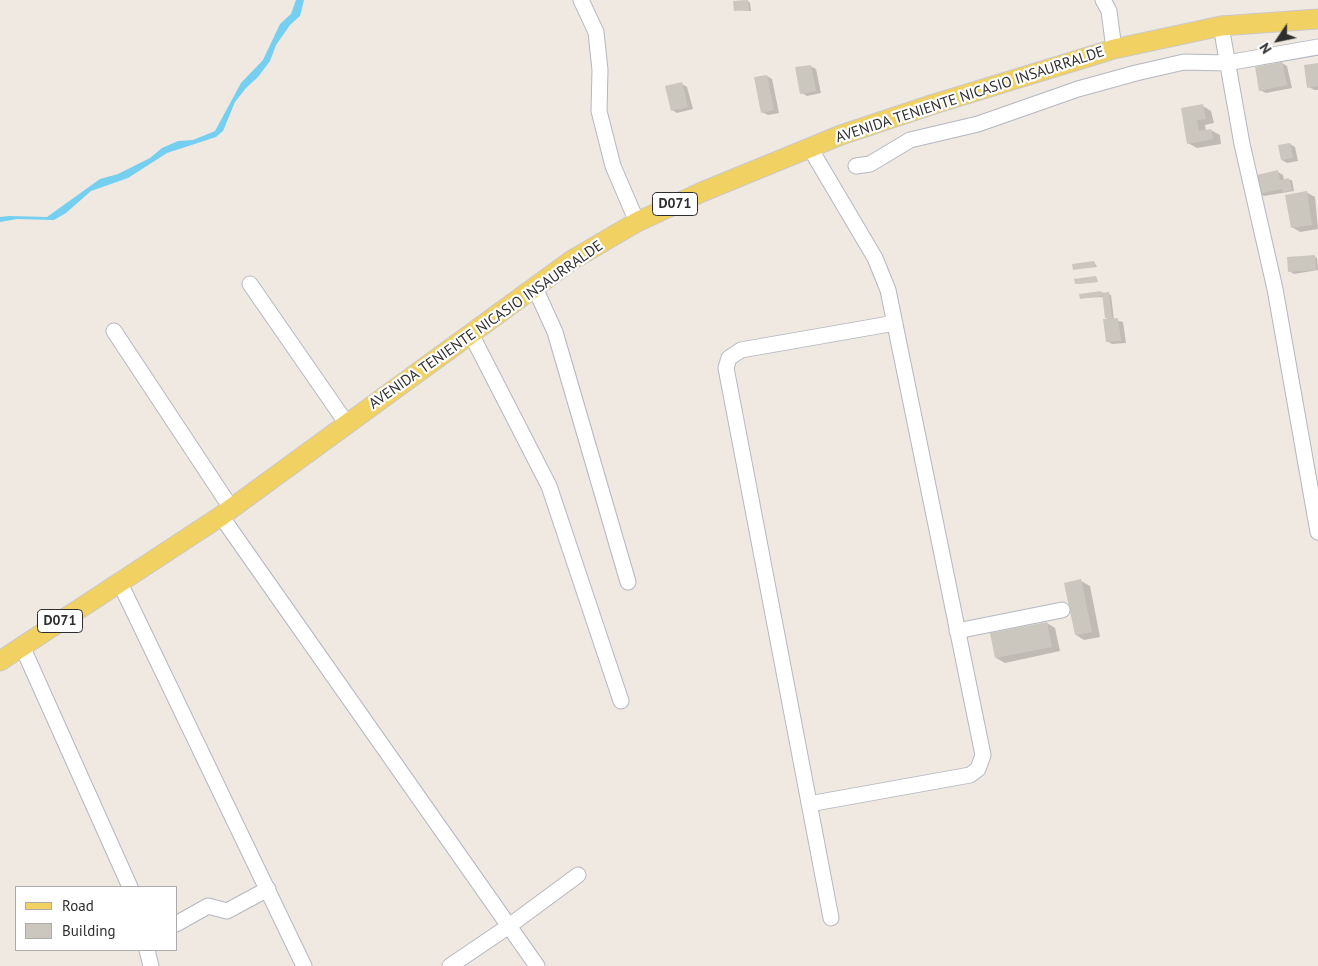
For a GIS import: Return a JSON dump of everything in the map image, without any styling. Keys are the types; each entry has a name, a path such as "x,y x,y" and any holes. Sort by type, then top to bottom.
{"main road":[{"name":"AVENIDA TENIENTE NICASIO INSAURRALDE","path":"119,581 226,512 572,260 637,222 810,148 934,104 1114,49 1221,26 1318,19"},
{"name":"D071","path":"0,661 119,581"}],"street":[{"path":"581,0 596,32 600,70 599,111 614,166 637,222"},
{"path":"1103,0 1109,12 1114,49"},
{"path":"1221,26 1242,144 1275,289 1318,532"},
{"path":"856,166 870,164 910,140 978,124 1078,90 1127,76 1184,62 1227,63 1318,47"},
{"path":"809,804 970,775 978,769 983,755 888,290 875,258 810,148"},
{"path":"250,284 347,424"},
{"path":"535,288 555,332 628,582"},
{"path":"831,918 726,368 729,358 741,350 895,323"},
{"path":"114,331 226,512 537,966"},
{"path":"471,334 549,486 621,701"},
{"path":"119,581 304,966"},
{"path":"957,631 1062,610"},
{"path":"22,646 130,886"},
{"path":"450,966 509,926 578,875"},
{"path":"178,923 208,906 227,911 268,889"},
{"path":"147,951 151,966"}],"water":[{"path":"296,0 304,0 300,16 290,25 276,45 270,61 258,77 235,102 223,131 216,137 167,153 128,178 91,191 66,213 54,220 17,219 0,222 0,217 9,216 47,217 100,179 118,174 150,158 162,148 178,141 193,140 215,131 241,83 263,60 280,24 291,14"}],"building":[{"path":"748,0 749,10 734,11 733,1"},
{"path":"1282,62 1287,85 1259,91 1255,67"},
{"path":"1318,63 1318,86 1307,88 1304,65"},
{"path":"811,65 816,91 800,94 795,67"},
{"path":"767,75 774,110 761,113 754,77"},
{"path":"682,82 688,107 671,111 665,86"},
{"path":"1203,104 1206,119 1197,120 1199,131 1211,129 1213,139 1187,144 1181,108"},
{"path":"1290,143 1293,158 1281,160 1278,145"},
{"path":"1278,170 1280,180 1289,178 1292,190 1283,192 1282,189 1258,194 1253,176"},
{"path":"1307,191 1312,225 1291,228 1285,195"},
{"path":"1315,255 1316,270 1288,272 1287,257"},
{"path":"1094,261 1095,267 1073,270 1072,264"},
{"path":"1096,276 1097,282 1075,284 1074,279"},
{"path":"1101,291 1102,296 1080,299 1079,294"},
{"path":"1109,292 1112,318 1105,318 1102,293"},
{"path":"1118,318 1121,341 1106,342 1103,319"},
{"path":"1081,579 1092,632 1075,635 1064,583"},
{"path":"1047,622 1052,647 995,658 990,633"}]}
